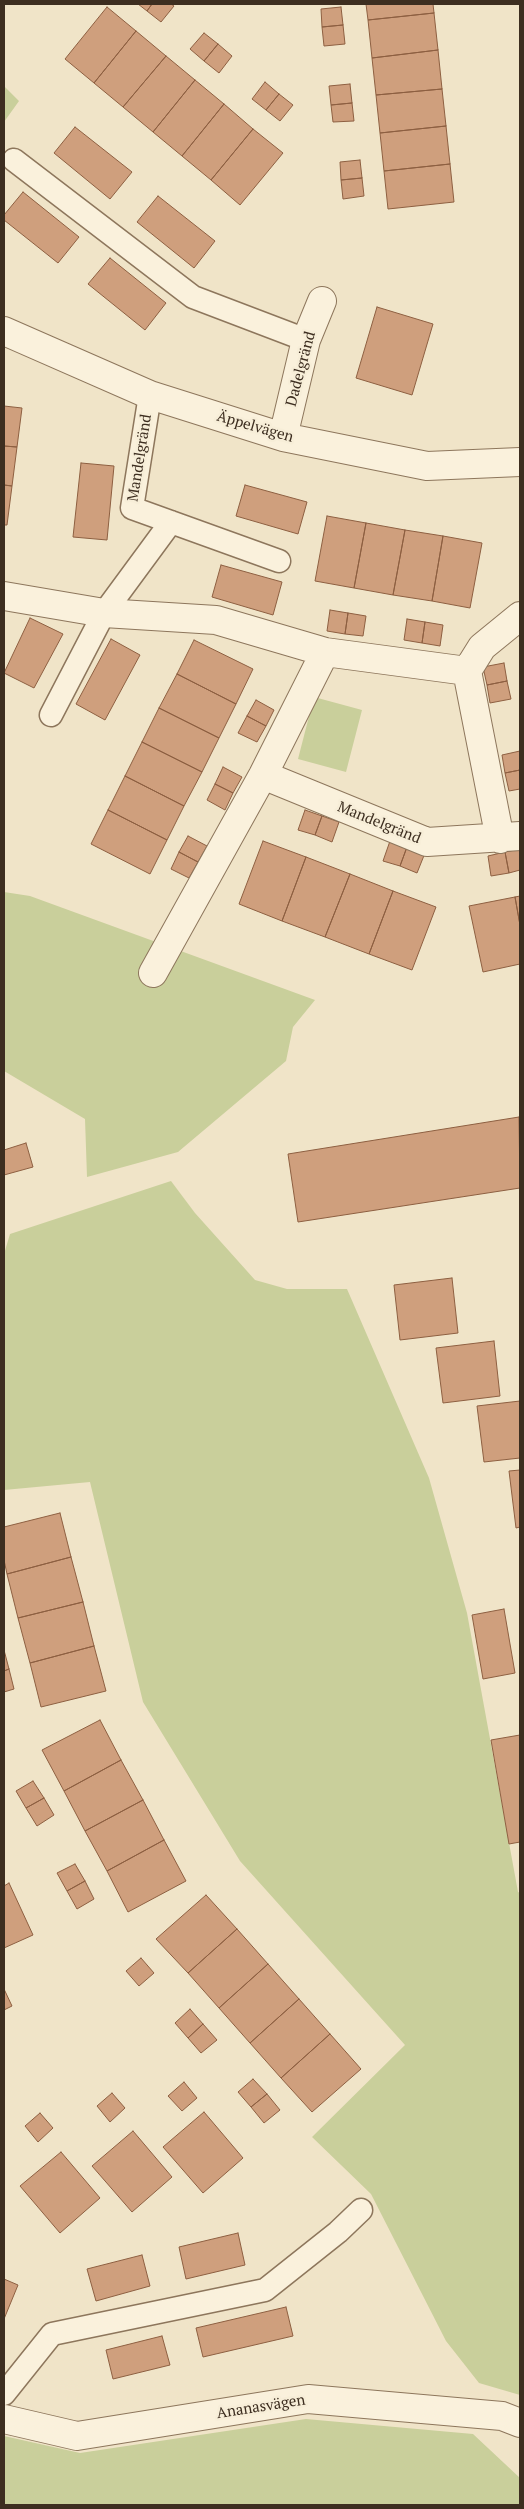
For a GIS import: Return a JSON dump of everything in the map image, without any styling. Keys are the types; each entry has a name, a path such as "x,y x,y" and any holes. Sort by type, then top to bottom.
{"street":[{"name":"Dadelgränd","path":"283,437 306,340 322,301"},
{"name":"Äppelvägen","path":"4,331 150,395 283,437 427,466 520,462"},
{"path":"4,596 104,614 216,620 325,652 467,671 482,647 520,616"},
{"path":"153,973 263,776 325,652"},
{"name":"Mandelgränd","path":"263,776 426,842 510,838 467,671"},
{"name":"Ananasvägen","path":"4,2419 76,2436 308,2399 502,2416 520,2423"}],"lane":[{"path":"14,160 192,296 306,340"},
{"name":"Mandelgränd","path":"150,395 132,508 279,561"},
{"path":"51,715 104,614 172,522"},
{"path":"4,2394 52,2334 265,2290 338,2232 361,2210"}],"green space":[{"path":"4,86 19,101 4,122"},
{"path":"314,697 362,710 346,772 298,759"},
{"path":"4,892 30,896 315,1000 293,1027 286,1061 178,1152 87,1177 85,1119 4,1071"},
{"path":"171,1181 195,1213 255,1280 287,1289 347,1289 429,1478 467,1613 518,1892 520,1893 520,2395 479,2383 446,2341 371,2194 312,2137 405,2045 240,1861 143,1702 90,1482 4,1490 4,1254 10,1234"},
{"path":"306,2419 473,2434 520,2478 520,2505 4,2505 4,2436 80,2453"}],"building":[{"path":"138,4 152,4 147,11"},
{"path":"152,4 171,4 174,6 161,22 147,11"},
{"path":"366,4 433,4 434,13 368,20"},
{"path":"107,7 136,31 94,83 65,59"},
{"path":"341,7 343,25 322,27 321,9"},
{"path":"434,13 438,50 372,58 368,20"},
{"path":"343,25 345,44 324,46 322,27"},
{"path":"136,31 166,56 123,107 94,83"},
{"path":"204,33 218,44 204,61 190,49"},
{"path":"218,44 232,56 219,73 204,61"},
{"path":"438,50 442,89 376,95 372,58"},
{"path":"166,56 195,80 153,132 123,107"},
{"path":"195,80 224,104 182,156 153,132"},
{"path":"265,82 279,94 266,110 252,99"},
{"path":"350,84 352,103 331,105 329,86"},
{"path":"442,89 446,126 380,133 376,95"},
{"path":"279,94 293,105 280,121 266,110"},
{"path":"352,103 354,121 333,122 331,105"},
{"path":"224,104 253,129 211,180 182,156"},
{"path":"446,126 450,164 384,171 380,133"},
{"path":"75,127 132,172 110,199 54,153"},
{"path":"253,129 283,153 240,205 211,180"},
{"path":"360,160 362,178 341,180 340,162"},
{"path":"450,164 454,202 388,209 384,171"},
{"path":"362,178 364,196 343,199 341,180"},
{"path":"23,192 79,237 58,263 4,220 4,215"},
{"path":"158,196 215,241 194,268 137,222"},
{"path":"110,258 166,303 145,330 88,284"},
{"path":"377,307 433,324 412,395 356,378"},
{"path":"4,406 22,408 17,447 4,446"},
{"path":"4,446 17,447 12,486 4,485"},
{"path":"81,463 114,466 107,540 73,537"},
{"path":"4,485 12,486 7,525 4,525"},
{"path":"245,485 307,502 298,534 236,516"},
{"path":"327,516 366,523 354,588 315,581"},
{"path":"366,523 405,530 393,595 354,588"},
{"path":"405,530 443,536 432,601 393,595"},
{"path":"443,536 482,543 470,608 432,601"},
{"path":"221,565 282,582 273,615 212,597"},
{"path":"330,610 348,613 345,634 327,631"},
{"path":"348,613 366,616 363,636 345,634"},
{"path":"30,618 63,634 34,688 4,673"},
{"path":"407,619 425,622 422,643 404,640"},
{"path":"425,622 443,625 440,646 422,643"},
{"path":"111,639 140,655 105,720 76,704"},
{"path":"194,640 253,669 236,704 177,674"},
{"path":"504,663 507,681 487,685 483,667"},
{"path":"177,674 236,704 219,738 159,708"},
{"path":"507,681 511,699 490,703 487,685"},
{"path":"256,700 274,710 266,726 247,716"},
{"path":"159,708 219,738 202,772 142,742"},
{"path":"247,716 266,726 257,742 238,733"},
{"path":"142,742 202,772 184,806 125,776"},
{"path":"520,751 520,770 505,773 502,755"},
{"path":"223,767 242,777 233,793 215,784"},
{"path":"520,770 520,789 509,791 505,773"},
{"path":"125,776 184,806 167,840 108,810"},
{"path":"215,784 233,793 225,810 207,800"},
{"path":"108,810 167,840 150,874 91,844"},
{"path":"305,810 322,816 315,835 298,830"},
{"path":"322,816 339,822 332,842 315,835"},
{"path":"188,836 207,846 198,862 179,852"},
{"path":"263,841 306,857 282,921 239,904"},
{"path":"390,841 407,847 400,866 383,861"},
{"path":"407,847 425,853 417,873 400,866"},
{"path":"520,849 520,870 509,873 505,852"},
{"path":"179,852 198,862 189,878 171,869"},
{"path":"505,852 509,873 491,876 488,856"},
{"path":"306,857 350,874 325,937 282,921"},
{"path":"350,874 393,891 369,954 325,937"},
{"path":"393,891 436,907 412,970 369,954"},
{"path":"520,896 520,925 515,897"},
{"path":"515,897 520,925 520,964 483,972 469,906"},
{"path":"519,1117 520,1188 298,1222 288,1154"},
{"path":"26,1143 33,1167 4,1175 4,1150"},
{"path":"452,1278 458,1333 400,1340 394,1285"},
{"path":"494,1341 500,1396 443,1403 436,1348"},
{"path":"520,1401 520,1458 484,1462 477,1406"},
{"path":"520,1470 520,1527 516,1528 509,1471"},
{"path":"60,1513 71,1557 7,1574 4,1560 4,1527"},
{"path":"71,1557 83,1602 18,1618 7,1574"},
{"path":"83,1602 94,1646 30,1663 18,1618"},
{"path":"504,1609 515,1673 483,1679 472,1615"},
{"path":"94,1646 106,1691 41,1707 30,1663"},
{"path":"4,1650 9,1669 4,1671"},
{"path":"9,1669 14,1689 4,1692 4,1671"},
{"path":"100,1720 121,1760 64,1791 42,1750"},
{"path":"520,1735 520,1842 509,1844 491,1740"},
{"path":"121,1760 143,1800 85,1831 64,1791"},
{"path":"33,1781 44,1798 26,1808 16,1791"},
{"path":"44,1798 54,1815 37,1826 26,1808"},
{"path":"143,1800 164,1840 107,1871 85,1831"},
{"path":"164,1840 186,1881 128,1912 107,1871"},
{"path":"75,1864 85,1881 67,1891 57,1873"},
{"path":"85,1881 94,1899 77,1909 67,1891"},
{"path":"9,1883 33,1935 4,1948 4,1886"},
{"path":"206,1895 237,1929 188,1973 156,1939"},
{"path":"237,1929 268,1964 219,2008 188,1973"},
{"path":"141,1958 154,1973 139,1986 126,1971"},
{"path":"268,1964 299,1999 250,2043 219,2008"},
{"path":"4,1989 12,2006 4,2010"},
{"path":"299,1999 330,2034 281,2078 250,2043"},
{"path":"190,2009 203,2024 188,2038 175,2023"},
{"path":"203,2024 217,2040 201,2053 188,2038"},
{"path":"330,2034 361,2069 312,2112 281,2078"},
{"path":"253,2079 267,2094 251,2107 238,2092"},
{"path":"184,2082 197,2098 182,2111 168,2096"},
{"path":"112,2093 125,2108 110,2122 97,2106"},
{"path":"267,2094 280,2110 264,2123 251,2107"},
{"path":"204,2112 243,2158 203,2193 163,2147"},
{"path":"40,2113 53,2128 38,2142 25,2126"},
{"path":"133,2131 172,2177 132,2212 92,2166"},
{"path":"61,2152 100,2198 60,2233 20,2186"},
{"path":"238,2233 245,2265 186,2279 179,2247"},
{"path":"142,2255 150,2286 96,2301 87,2269"},
{"path":"4,2279 18,2285 4,2319"},
{"path":"286,2307 293,2336 203,2357 196,2328"},
{"path":"162,2336 170,2365 113,2379 106,2350"}]}
